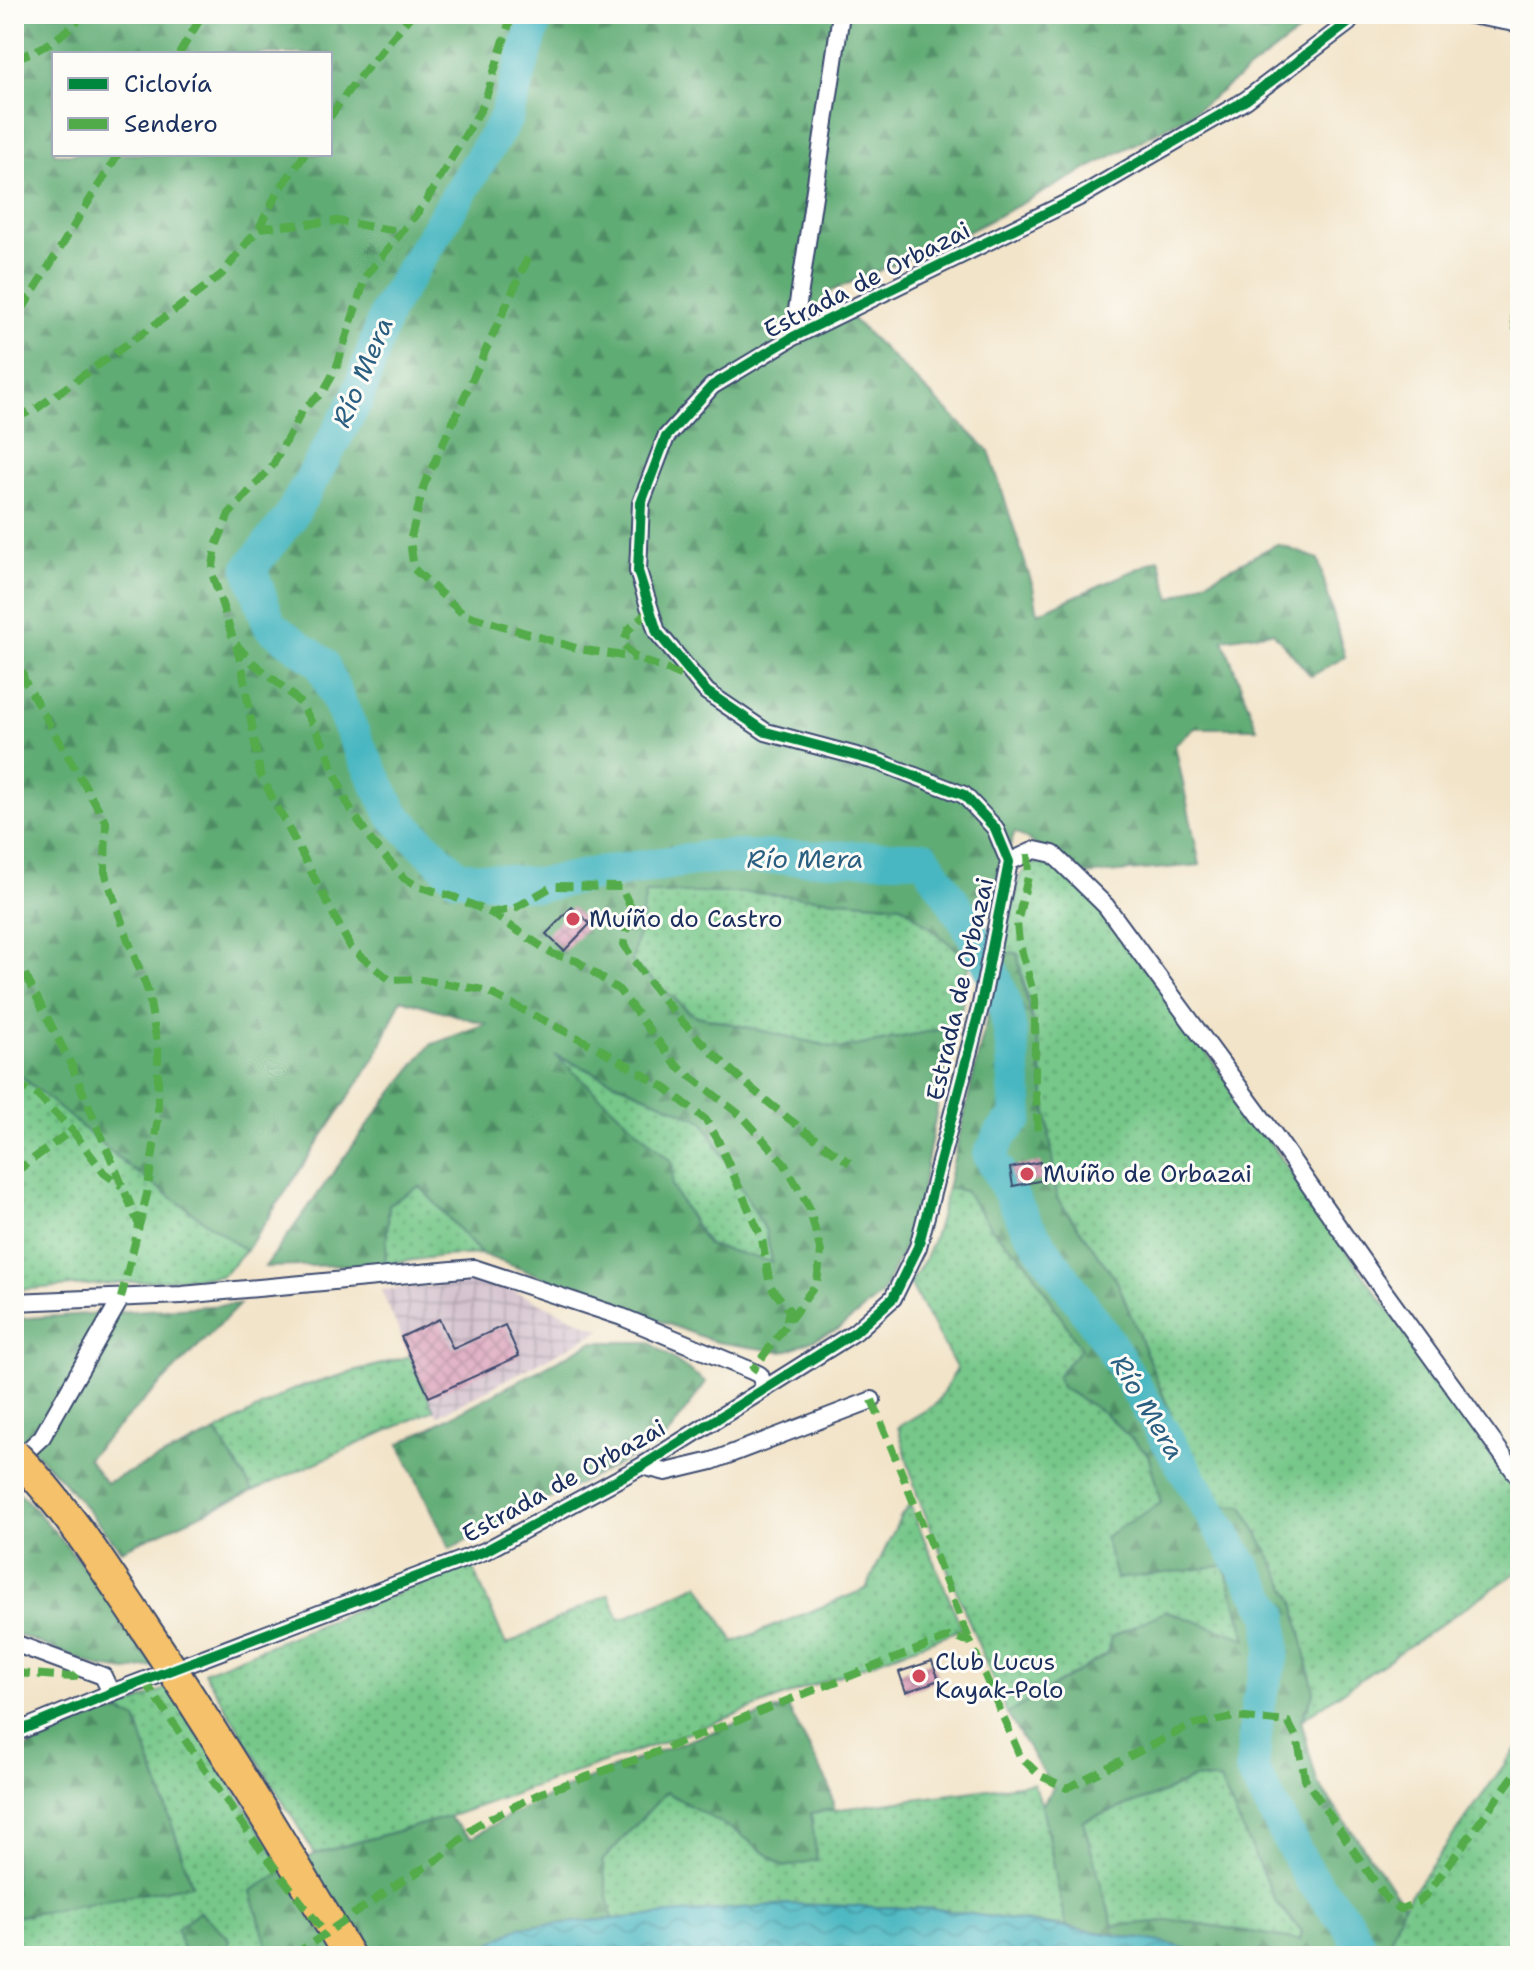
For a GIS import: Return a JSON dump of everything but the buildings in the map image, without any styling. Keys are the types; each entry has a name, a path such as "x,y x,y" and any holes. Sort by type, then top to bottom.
{"highway":[{"path":"14,1454 83,1538 208,1723 349,1956"}],"street":[{"path":"793,337 841,14"},
{"name":"Estrada de Orbazai","path":"14,1733 485,1551 642,1466 855,1332 893,1298 918,1247 981,1004 1009,862 995,828 964,795 879,762 766,732 707,692 657,632 638,571 641,503 666,437 712,386 793,337 1081,196 1246,100 1348,23 1355,14"},
{"path":"1465,14 1520,24"},
{"path":"1009,862 1035,850 1053,854 1106,906 1520,1479"},
{"path":"14,1302 182,1295 474,1268 636,1323 760,1375 764,1387"},
{"path":"14,1463 42,1437 121,1298"},
{"path":"642,1466 666,1472 712,1461 872,1400"},
{"path":"14,1643 103,1676 111,1693"}],"shaded area":[{"path":"491,1281 601,1330 437,1416 381,1290"}],"green space":[{"path":"14,14 1293,14 1317,18 1190,115 958,237 826,293 989,451 1033,587 1038,613 1159,559 1171,599 1277,544 1318,559 1345,657 1311,676 1273,632 1223,639 1257,728 1195,728 1175,745 1200,865 1083,875 1015,832 970,960 902,905 754,893 646,893 632,962 693,1015 841,1049 958,1026 941,1087 916,1222 882,1294 839,1329 784,1352 716,1342 481,1254 420,1186 389,1204 385,1264 265,1267 430,1045 486,1024 401,999 376,1056 246,1251 128,1166 14,1070","holes":["555,1055 703,1121 766,1231 772,1262 707,1245 672,1187 673,1163"]},
{"path":"1042,861 1057,864 1102,909 1520,1496 1520,1570 1301,1720 1314,1692 1207,1504 1117,1282 1057,1198 1039,1046 1017,953 1002,954 1020,875"},
{"path":"646,893 754,893 902,905 970,960 958,1026 841,1049 693,1015 632,962"},
{"path":"1017,953 1039,1046 1057,1198 1117,1281 1207,1504 1243,1506 1294,1601 1314,1692 1301,1720 1317,1782 1404,1904 1384,1956 1364,1956 1360,1946 1341,1946 1342,1956 1215,1956 1155,1941 1066,1927 1042,1805 1053,1788 1007,1714 1107,1654 1111,1637 1166,1611 1247,1639 1224,1566 1116,1579 1105,1537 1161,1503 1148,1454 1104,1413 1061,1387 1057,1376 1081,1349 1027,1262 993,1230 965,1191 947,1188 1002,954","holes":["1194,1778 1220,1781 1276,1902 1302,1931 1300,1940 1176,1920 1113,1926 1083,1821 1157,1795"]},
{"path":"552,1054 703,1121 766,1231 772,1262 708,1245 672,1187"},
{"path":"14,1069 246,1251 222,1276 14,1290"},
{"path":"420,1186 481,1254 385,1264 389,1204"},
{"path":"947,1188 965,1191 993,1230 1027,1262 1082,1350 1057,1376 1061,1387 1104,1413 1148,1454 1161,1503 1105,1537 1224,1566 1247,1640 1107,1654 1007,1714 918,1497 898,1427 936,1404 957,1369 910,1283 934,1238"},
{"path":"240,1304 87,1458 106,1483 216,1432 253,1491 121,1550 63,1481 14,1431 14,1319"},
{"path":"592,1342 649,1342 706,1382 663,1442 450,1549 399,1444"},
{"path":"410,1356 434,1410 253,1491 216,1432 293,1389"},
{"path":"14,1487 89,1574 156,1666 127,1671 99,1667 14,1633"},
{"path":"910,1505 962,1629 669,1740 448,1817 315,1854 204,1672 471,1563 506,1645 609,1594 620,1620 699,1584 734,1642 866,1589 901,1516"},
{"path":"171,1686 285,1871 251,1891 270,1956 230,1956 228,1937 177,1929 185,1956 14,1956 14,1917 192,1884 136,1719 118,1711"},
{"path":"787,1706 829,1785 834,1809 811,1813 817,1860 784,1867 740,1834 666,1792 602,1861 612,1919 520,1927 467,1956 270,1956 251,1891 315,1854 448,1817 471,1838 546,1797 585,1780"},
{"path":"113,1709 136,1719 192,1885 14,1917 14,1753"},
{"path":"1520,1743 1520,1956 1384,1956 1404,1904"},
{"path":"1194,1778 1220,1780 1276,1902 1302,1931 1300,1940 1177,1920 1113,1926 1082,1821 1157,1795"},
{"path":"1033,1783 1042,1805 1066,1927 936,1909 788,1904 612,1919 602,1861 667,1791 740,1834 784,1867 811,1813"},
{"path":"199,1911 228,1937 230,1956 185,1956 177,1929"}],"water":[{"path":"788,1904 936,1909 1155,1941 1215,1956 467,1956 520,1927"}],"waterway":[{"name":"Río Mera","path":"537,14 505,120 387,310 357,399 289,519 250,568 270,626 322,663 393,815 457,877 541,885 710,857 924,858 978,944 996,980 1006,1012 1017,1117 1001,1134 990,1155 1027,1226 1109,1343 1272,1615 1273,1652 1258,1703 1252,1770 1309,1876 1346,1921 1360,1946 1356,1956"}],"marked path":[{"path":"14,58 52,41 84,14"},
{"path":"180,52 203,14"},
{"path":"332,114 412,14"},
{"path":"512,14 484,104 423,206 366,276 336,369 323,392 304,408 273,465 229,514 216,546 212,573 234,642 253,663 302,705 324,745 347,803 372,842 404,878 417,886 491,913 553,954 577,961 619,990 677,1066 744,1118 784,1163 809,1207 821,1252 817,1283 752,1371"},
{"path":"14,333 22,310 117,156"},
{"path":"14,418 36,409 222,274 259,228 278,192 304,156"},
{"path":"259,228 337,221 404,232"},
{"path":"528,258 424,485 410,541 414,569 463,614 579,649 636,658"},
{"path":"1516,330 1514,317 1520,309"},
{"path":"650,609 628,630 623,645 636,658 691,679"},
{"path":"14,623 24,680 106,822 105,872 148,991 158,1049 158,1118 147,1194 121,1298"},
{"path":"236,645 260,774 351,948 390,980 416,979 484,990 600,1049 664,1087 706,1120 762,1239 770,1286 789,1310 786,1325"},
{"path":"1028,854 1029,873 1017,923 1019,942 1035,999 1038,1132"},
{"path":"491,913 515,908 553,886 621,887 630,906 624,945 670,1007 756,1092 850,1163"},
{"path":"14,953 71,1064 139,1225"},
{"path":"14,1082 36,1094 72,1130"},
{"path":"14,1173 72,1130 104,1173 122,1186"},
{"path":"872,1400 970,1641"},
{"path":"293,1956 440,1858 477,1825 541,1793 649,1755 949,1637 970,1641 1020,1756 1039,1775 1067,1788 1191,1725 1235,1717 1288,1722 1298,1741 1305,1779 1388,1901 1401,1909 1418,1902 1427,1894 1520,1767"},
{"path":"14,1673 74,1677 80,1668"},
{"path":"144,1680 252,1838 325,1933"}],"cycle path":[{"path":"14,1733 485,1551 642,1466 855,1332 893,1298 918,1247 981,1004 1009,862 995,828 964,795 879,762 766,732 707,692 657,632 638,571 641,503 666,437 712,386 793,337 1081,196 1246,100 1348,23 1355,14"}],"place":[{"name":"Muíño do Castro","path":"573,919"},
{"name":"Muíño de Orbazai","path":"1027,1174"},
{"name":"Club Lucus Kayak-Polo","path":"919,1676"}]}
